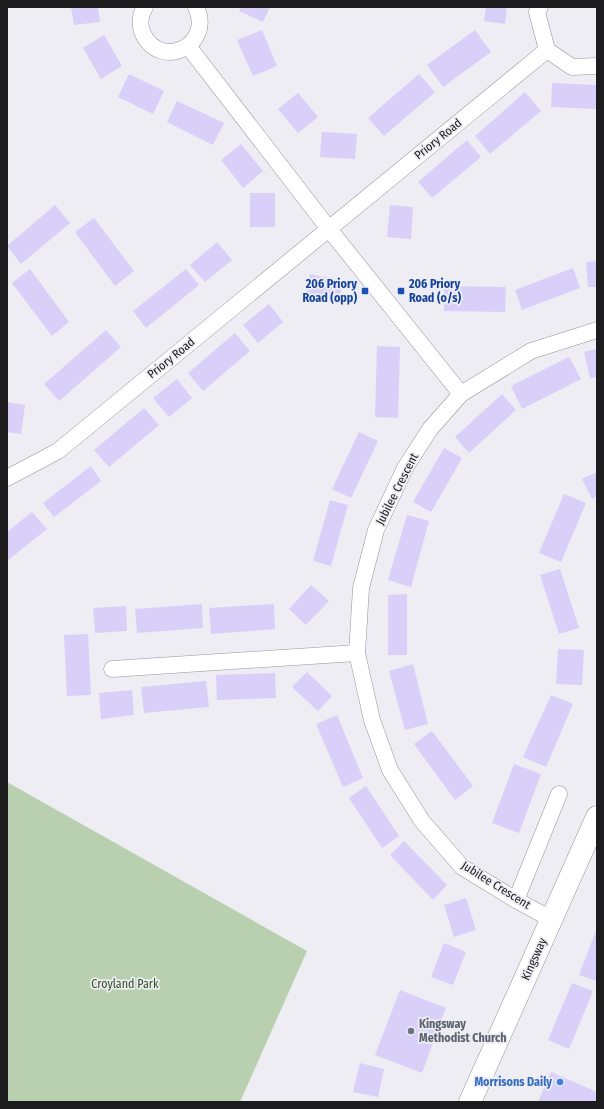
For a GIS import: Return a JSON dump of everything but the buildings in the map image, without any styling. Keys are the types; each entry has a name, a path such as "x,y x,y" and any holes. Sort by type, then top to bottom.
{"street":[{"path":"145,7 141,16 141,30 152,46 170,52 177,51 188,46 197,35 199,28 199,14 196,7"},
{"path":"540,7 537,12 547,50 572,67 597,66"},
{"path":"188,46 329,229 461,394"},
{"name":"Priory Road","path":"7,478 58,451 547,50"},
{"name":"Jubilee Crescent","path":"551,919 516,900 462,867 422,821 390,770 372,720 357,653 361,588 376,530 405,468 430,429 461,394 531,351 597,330"},
{"path":"112,669 357,653"},
{"path":"516,900 559,794"},
{"name":"Kingsway","path":"470,1102 551,919 593,838 597,817"}],"green space":[{"name":"Croyland Park","path":"7,782 307,951 240,1102 7,1102"}],"place":[{"name":"206 Priory Road (opp)","path":"365,291"},
{"name":"206 Priory Road (o/s)","path":"401,291"},
{"name":"Kingsway Methodist Church","path":"411,1031"},
{"name":"Morrisons Daily","path":"560,1082"}]}
